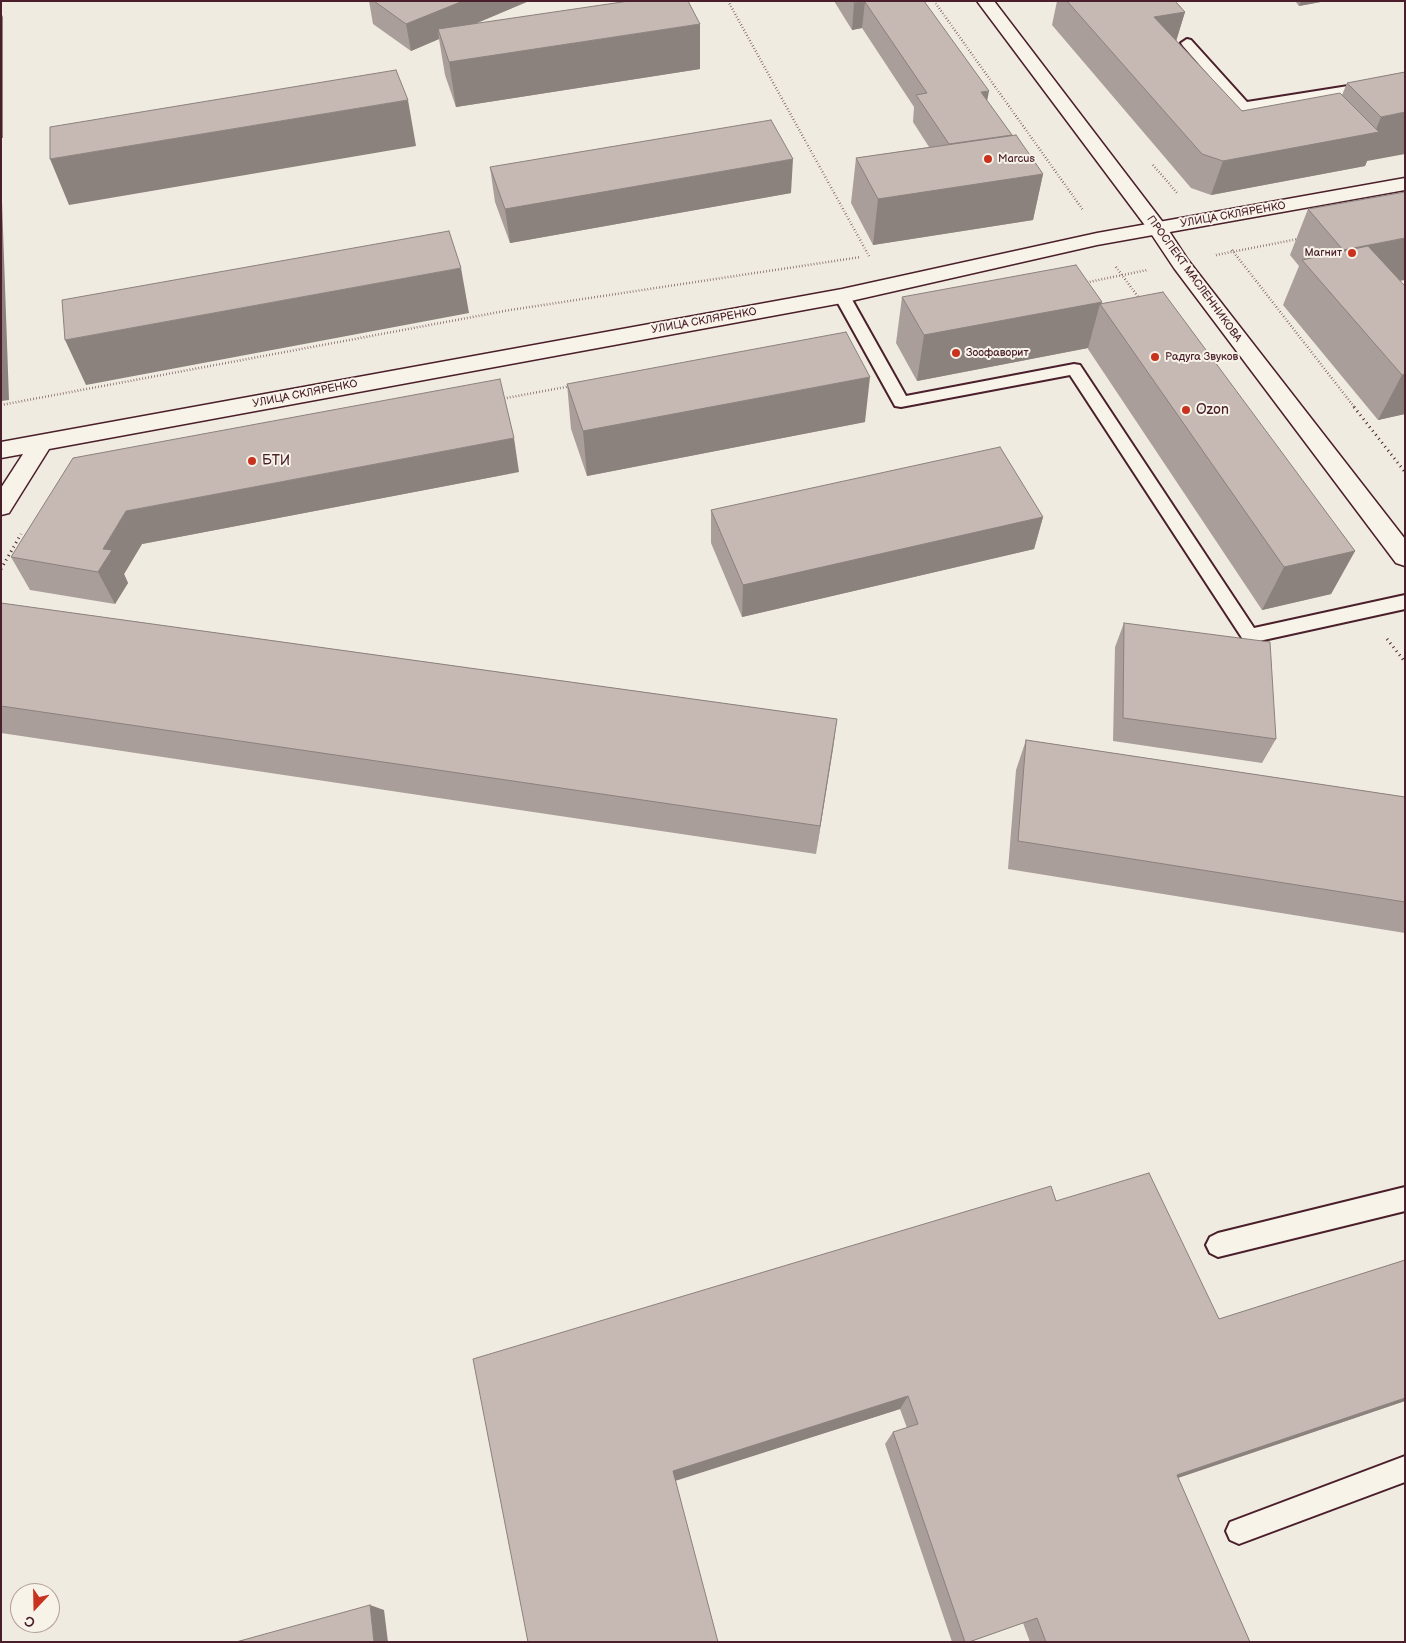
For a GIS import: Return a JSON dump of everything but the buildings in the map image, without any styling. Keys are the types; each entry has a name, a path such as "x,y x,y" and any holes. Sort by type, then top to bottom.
{"street":[{"name":"ПРОСПЕКТ МАСЛЕННИКОВА","path":"984,1 1158,229 1181,264 1405,557"},
{"name":"УЛИЦА СКЛЯРЕНКО","path":"1,450 842,296 1097,240 1405,184"},
{"path":"1,507 41,443"}],"lane":[{"path":"1187,43 1244,107 1405,81"},
{"path":"842,296 900,402 1074,369 1250,636 1405,602"},
{"path":"1218,1245 1405,1199"},
{"path":"1239,1531 1405,1469"}],"path":[{"path":"728,1 869,256"},
{"path":"934,1 1086,215 1097,240 1139,298"},
{"path":"1083,283 1181,264 1232,251 1299,239"},
{"path":"1,406 510,310 878,254"},
{"path":"492,401 580,384"},
{"path":"1367,611 1405,662"}],"place":[{"name":"Marcus","path":"988,159"},
{"name":"Магнит","path":"1352,253"},
{"name":"Зоофаворит","path":"956,353"},
{"name":"Радуга Звуков","path":"1155,357"},
{"name":"Ozon","path":"1186,410"},
{"name":"БТИ","path":"252,461"}]}
